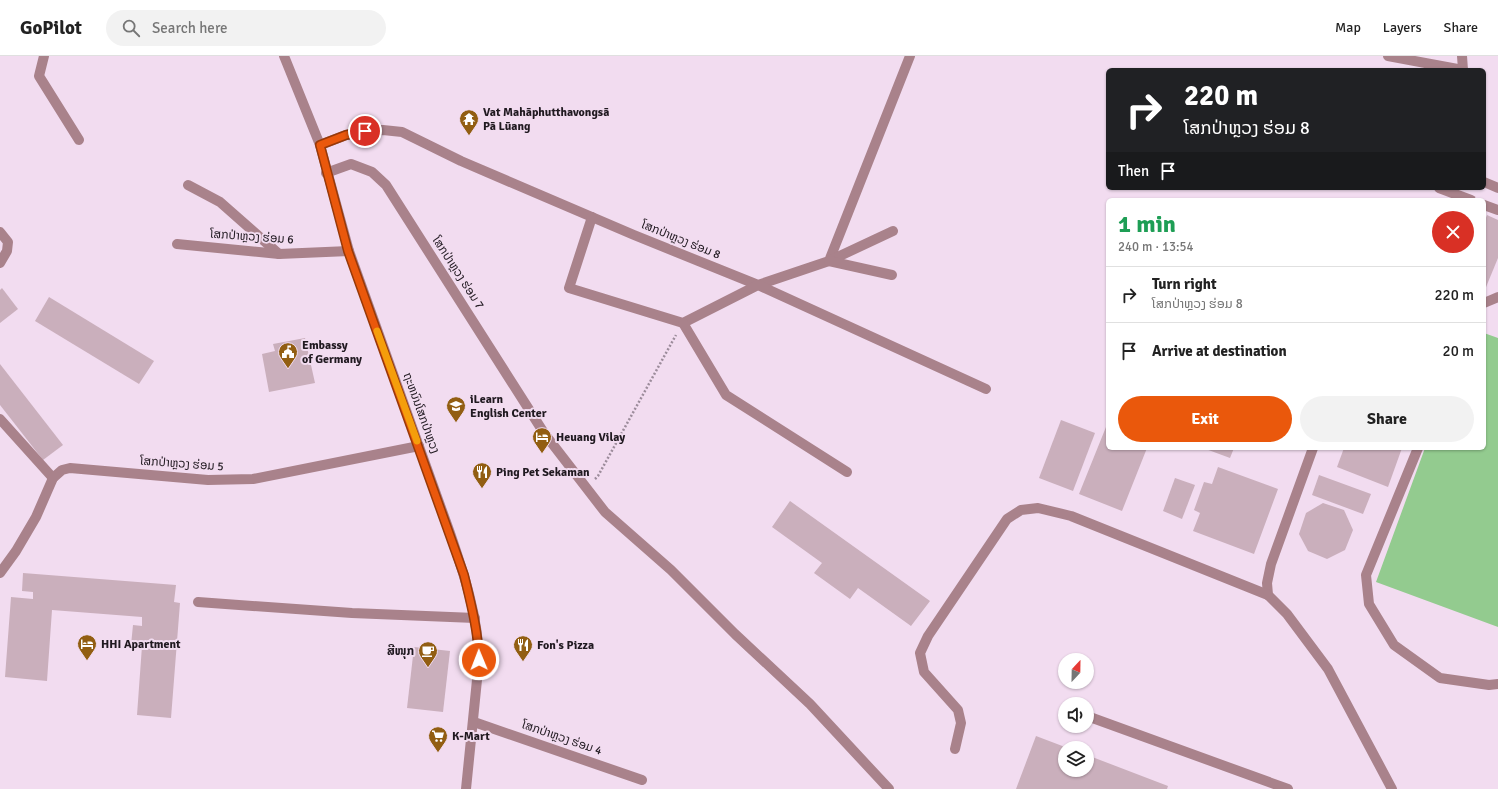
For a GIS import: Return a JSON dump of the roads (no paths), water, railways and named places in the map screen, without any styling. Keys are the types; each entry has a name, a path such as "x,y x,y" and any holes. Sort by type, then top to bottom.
{"street":[{"path":"44,56 39,76 79,140"},
{"name":"ຖະຫນົນໂສກປ່າຫຼວງ","path":"284,56 320,145 326,173 348,251 464,575 475,618 479,639 479,660 474,722 466,789"},
{"path":"829,261 910,56"},
{"path":"1388,56 1452,68"},
{"path":"1462,56 1463,68"},
{"name":"ໂສກປ່າຫຼວງ ຮ່ອມ 8","path":"320,145 346,135 365,131 383,130 402,132 461,161 634,235 758,285 986,389"},
{"name":"ໂສກປ່າຫຼວງ ຮ່ອມ 7","path":"326,173 351,164 372,172 386,185 544,433 605,512 671,570 735,634 810,704 889,789"},
{"path":"1486,183 1498,188"},
{"path":"188,185 220,202 228,208 279,254"},
{"path":"1444,190 1466,198"},
{"path":"1486,206 1498,210"},
{"path":"592,217 569,288 683,323 726,395 847,472"},
{"path":"683,323 758,285 829,261 893,231"},
{"path":"0,232 8,242 8,251 0,263"},
{"name":"ໂສກປ່າຫຼວງ ຮ່ອມ 6","path":"177,244 279,254 348,251"},
{"path":"829,261 892,275"},
{"path":"1486,302 1498,297"},
{"path":"0,419 53,478 36,517 16,551 0,572"},
{"name":"ໂສກປ່າຫຼວງ ຮ່ອມ 5","path":"53,478 62,470 70,468 208,480 253,479 419,446"},
{"path":"1268,595 1267,583 1271,564 1313,450"},
{"path":"1417,450 1366,575 1369,604 1394,645 1440,678 1490,685 1498,684"},
{"path":"955,749 961,723 958,710 924,672 920,653 928,636 1007,518 1021,510 1038,508 1071,516 1268,595 1287,614 1328,669 1392,789"},
{"path":"198,602 352,613 475,618"},
{"path":"1094,719 1288,789"},
{"name":"ໂສກປ່າຫຼວງ ຮ່ອມ 4","path":"474,722 642,780"}],"place":[{"name":"Vat Mahāphutthavongsā Pā Lūang","path":"469,136"},
{"name":"Embassy of Germany","path":"288,369"},
{"name":"iLearn English Center","path":"456,423"},
{"name":"Heuang Vilay","path":"542,454"},
{"name":"Ping Pet Sekaman","path":"482,489"},
{"name":"HHI Apartment","path":"87,661"},
{"name":"Fon's Pizza","path":"523,662"},
{"name":"ສີໜຸກ","path":"428,668"},
{"name":"K-Mart","path":"438,753"}]}
